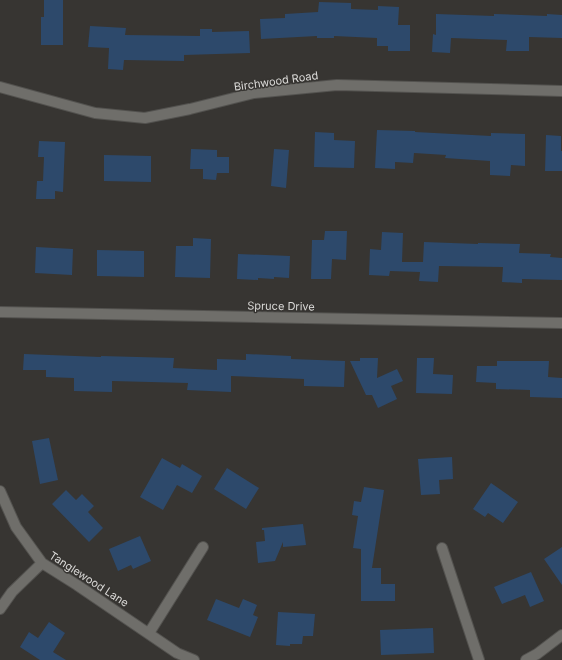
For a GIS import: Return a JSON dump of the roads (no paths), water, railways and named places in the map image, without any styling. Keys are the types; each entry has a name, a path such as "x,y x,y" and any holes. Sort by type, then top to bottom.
{"street":[{"name":"Birchwood Road","path":"0,87 95,113 145,118 254,94 337,85 562,90"},
{"name":"Spruce Drive","path":"0,312 562,323"},
{"name":"Tanglewood Lane","path":"0,491 16,527 42,564 77,585 177,653 194,660"},
{"path":"149,633 203,548"},
{"path":"442,548 479,660"},
{"path":"0,609 12,592 42,564"},
{"path":"526,660 562,635"}]}
